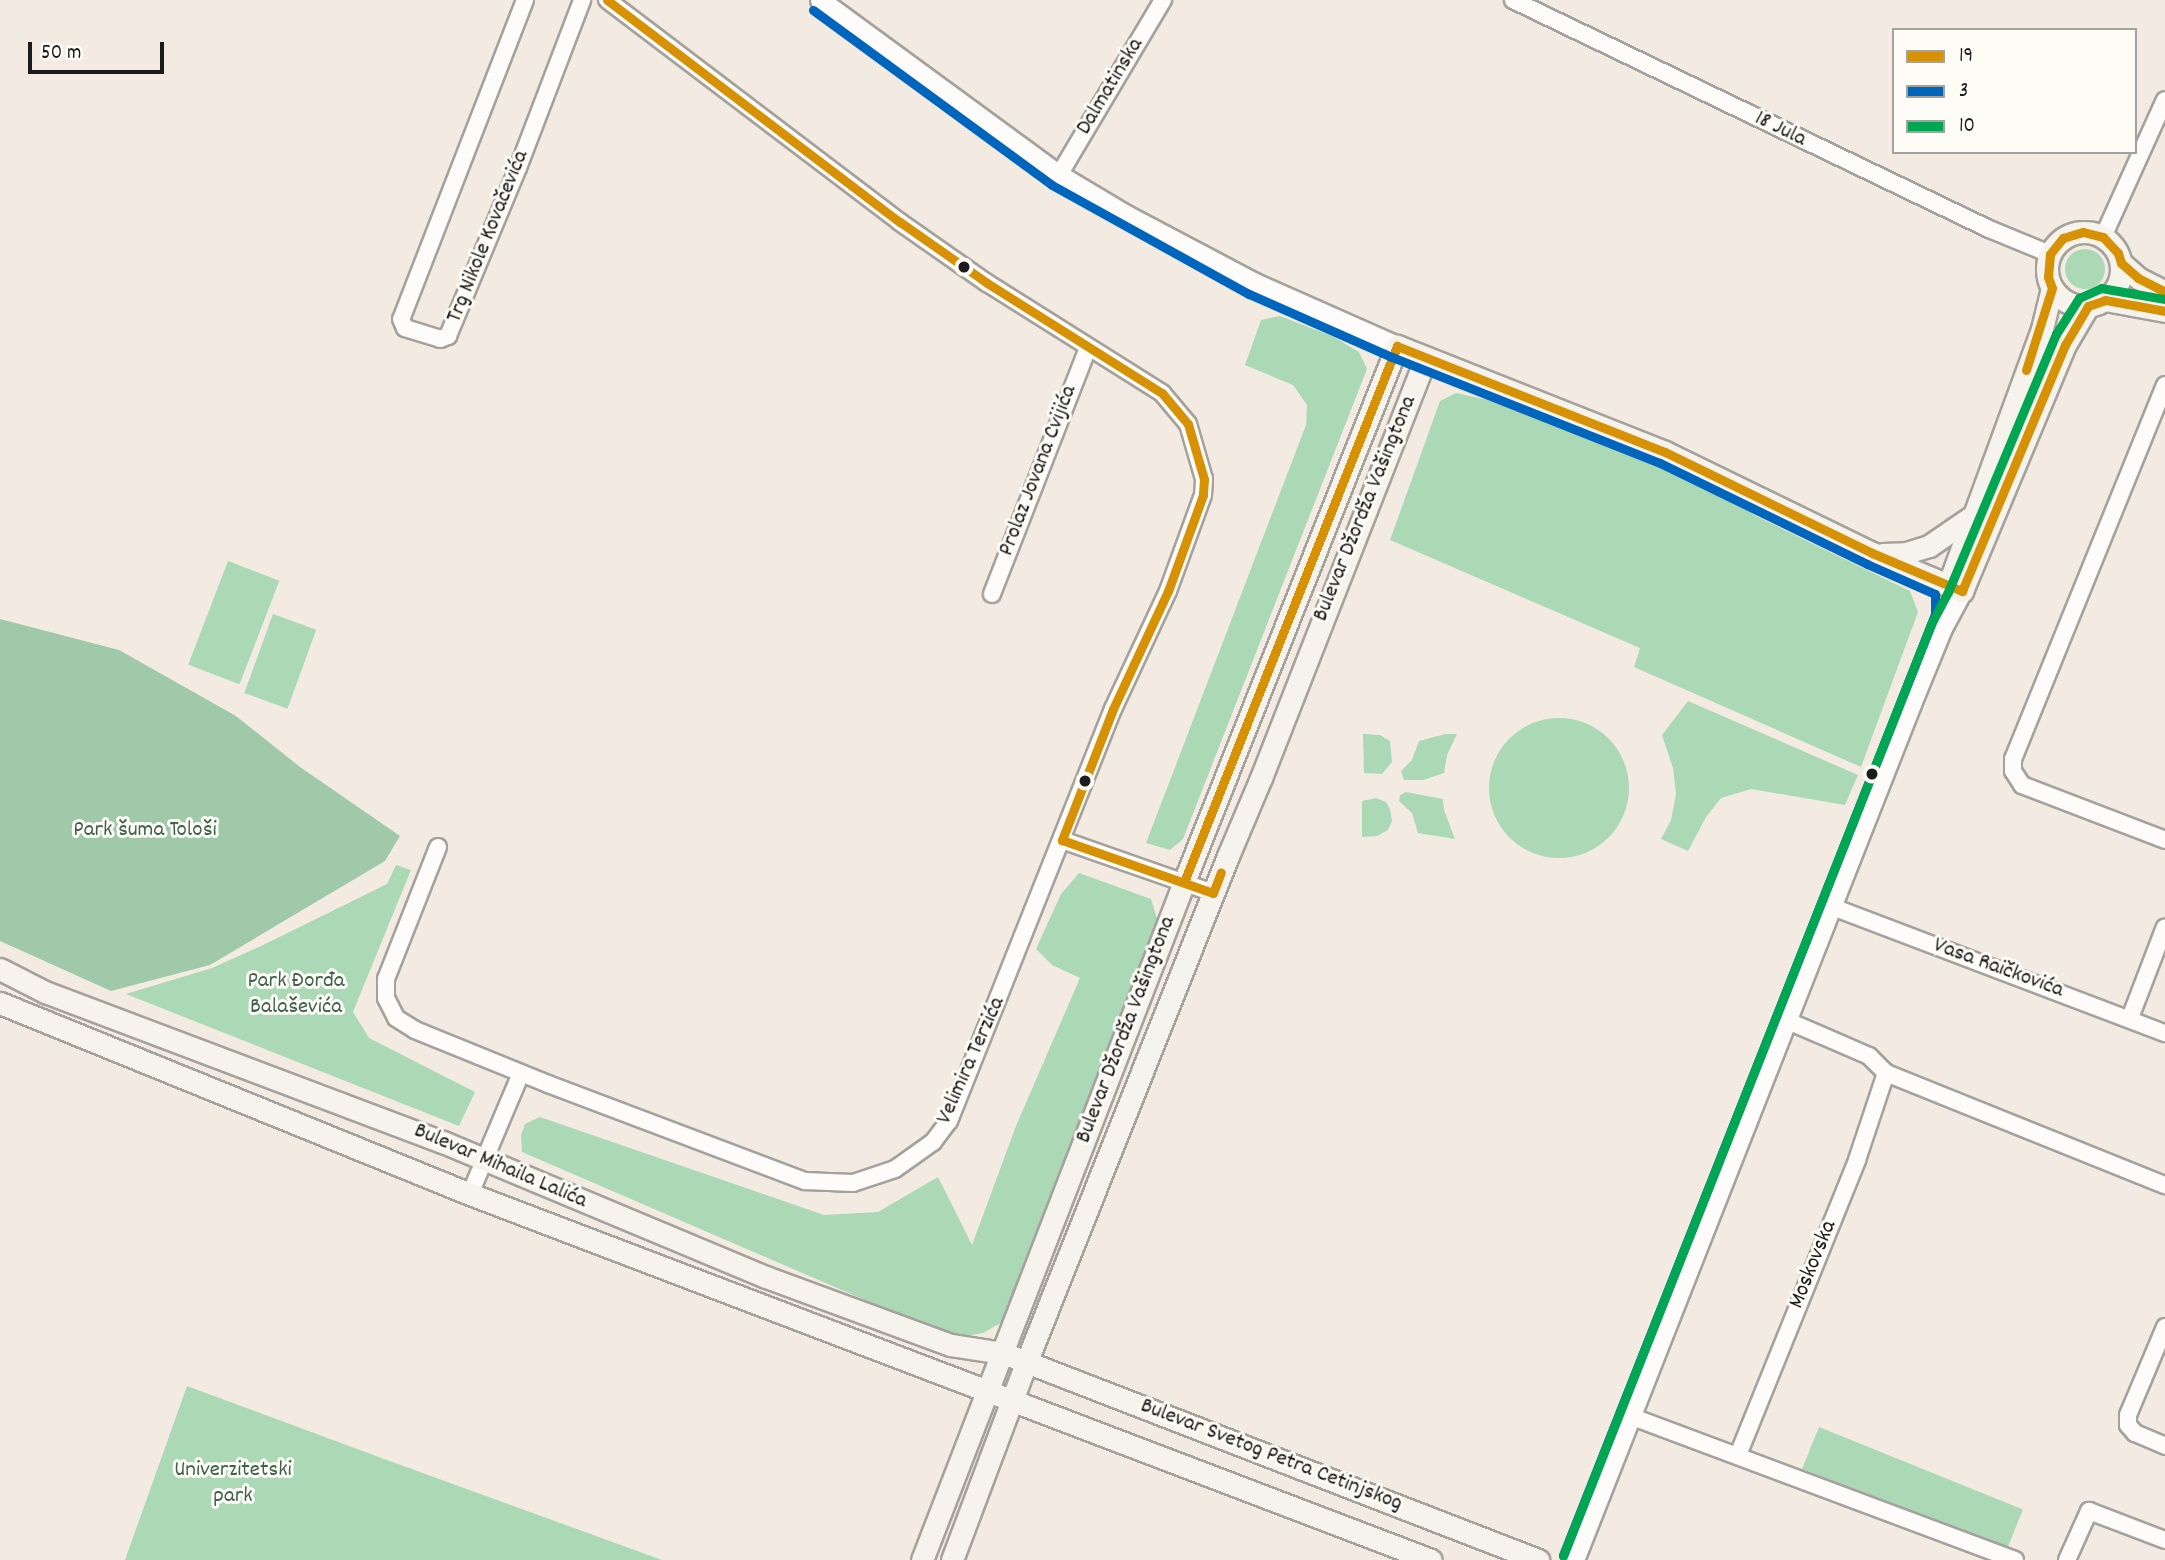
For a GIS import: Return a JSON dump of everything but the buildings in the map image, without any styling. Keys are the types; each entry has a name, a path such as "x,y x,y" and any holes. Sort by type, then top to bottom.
{"main road":[{"path":"1955,588 2056,367 2096,303 2119,284 2121,264 2118,253 2103,237 2083,232 2072,234 2063,238 2050,254 2048,277 2052,288 2067,302 2096,303 2165,310"},
{"path":"2121,264 2138,278 2165,292"},
{"path":"1955,588 1974,515 2042,329 2052,288"},
{"path":"1397,346 1654,447 1872,553 1955,588"},
{"name":"Bulevar Džordža Vašingtona","path":"922,1560 1184,882 1397,346"},
{"name":"Bulevar Džordža Vašingtona","path":"952,1560 1026,1363 1426,358"},
{"path":"1872,553 1906,553 1929,546 1974,515"},
{"name":"Bulevar Mihaila Lalića","path":"0,969 45,992 484,1160 766,1277 956,1347 1003,1353"},
{"name":"Bulevar Mihaila Lalića","path":"0,1003 470,1194 989,1389"},
{"name":"Bulevar Svetog Petra Cetinjskog","path":"1003,1353 1538,1560"},
{"name":"Bulevar Svetog Petra Cetinjskog","path":"989,1389 1431,1560"}],"street":[{"name":"Trg Nikole Kovačevića","path":"525,0 401,319 405,328 440,340 448,336 518,168 582,0"},
{"name":"Velimira Terzića","path":"438,847 386,979 386,998 396,1018 415,1030 521,1073 805,1181 853,1183 876,1178 895,1169 933,1142 949,1121 1113,709 1175,574 1203,495 1200,464 1188,424 1162,393 1088,348 900,222 607,0"},
{"path":"820,0 1059,175 1126,215 1255,283 1397,346"},
{"name":"Dalmatinska","path":"1059,175 1163,0"},
{"name":"18 Jula","path":"1513,0 1976,223 2050,254"},
{"path":"2103,237 2165,102"},
{"name":"Prolaz Jovana Cvijića","path":"992,594 1088,348"},
{"path":"2165,386 2158,424 2013,759 2014,772 2022,785 2165,840"},
{"path":"1574,1560 1788,1021 1830,906 1947,617 1955,588"},
{"path":"1062,840 1213,893"},
{"name":"Vasa Raičkovića","path":"1830,906 2165,1033"},
{"path":"2130,1018 2165,927"},
{"path":"1788,1021 1869,1056 1886,1073 2165,1185"},
{"path":"470,1194 521,1073"},
{"name":"Moskovska","path":"1738,1455 1857,1160 1886,1073"},
{"path":"2165,1328 2128,1415 2128,1425 2135,1433 2165,1446"},
{"path":"1630,1416 2015,1560"},
{"path":"2067,1560 2089,1511 2165,1541"}],"green space":[{"path":"2085,249 2093,250 2099,255 2104,261 2104,277 2099,283 2093,288 2085,289 2077,288 2071,283 2066,277 2065,269 2066,261 2071,255 2077,250"},
{"path":"1280,316 1334,337 1359,352 1367,369 1183,839 1170,850 1146,843 1306,425 1307,405 1293,385 1245,365 1261,320"},
{"path":"1456,393 1488,400 1556,427 1560,418 1629,446 1713,489 1756,516 1910,591 1918,612 1861,767 1634,667 1640,648 1390,540 1440,401"},
{"path":"228,561 279,581 240,684 188,665"},
{"path":"273,614 316,630 287,709 244,693"},
{"name":"Park šuma Tološi","path":"0,619 119,650 236,716 300,767 400,836 385,861 210,965 111,991 0,941"},
{"path":"1688,701 1858,775 1845,805 1751,789 1721,798 1706,817 1688,851 1661,839 1671,820 1676,794 1673,768 1662,735"},
{"path":"1559,718 1586,723 1609,738 1624,761 1629,788 1624,815 1609,838 1586,853 1559,858 1532,853 1509,838 1494,815 1489,788 1494,761 1509,738 1532,723"},
{"path":"1363,734 1380,735 1390,741 1392,762 1382,774 1364,773"},
{"path":"1445,734 1457,734 1447,755 1444,773 1423,780 1404,780 1401,771 1412,760 1419,741"},
{"path":"1406,792 1443,799 1444,810 1455,839 1418,833 1412,813 1399,801 1400,795"},
{"path":"1376,798 1386,802 1392,821 1388,830 1377,836 1362,837 1362,801"},
{"name":"Park Đorđa Balaševića","path":"396,865 411,870 353,1012 369,1038 475,1092 459,1126 126,994 212,968 259,947 387,884"},
{"path":"1079,873 1151,899 1158,922 1004,1321 983,1333 953,1338 522,1152 521,1135 525,1124 540,1117 824,1215 878,1212 938,1177 972,1245 1016,1126 1080,978 1052,965 1036,949 1061,894"},
{"name":"Univerzitetski park","path":"187,1386 376,1456 662,1560 125,1560"},
{"path":"1819,1427 2023,1509 2006,1551 1802,1469"}],"transit line":[{"name":"19","path":"607,0 900,222 987,283 1162,393 1188,424 1204,479 1203,495 1168,591 1113,709 1062,840"},
{"name":"3","path":"813,10 1052,185 1249,294 1392,357 1660,463 1867,564 1935,594 1935,614 1563,1555"},
{"name":"19","path":"2026,370 2052,288 2048,277 2050,254 2063,238 2083,232 2103,237 2118,253 2121,263 2138,278 2165,292"},
{"name":"10","path":"1563,1556 1931,624 1948,592 2056,334 2079,298 2101,288 2165,299"},
{"name":"19","path":"1184,882 1397,346 1665,452 1872,553 1962,591 2065,345 2088,306 2105,300 2165,311"},
{"name":"19","path":"1062,840 1213,893 1221,872"}]}
